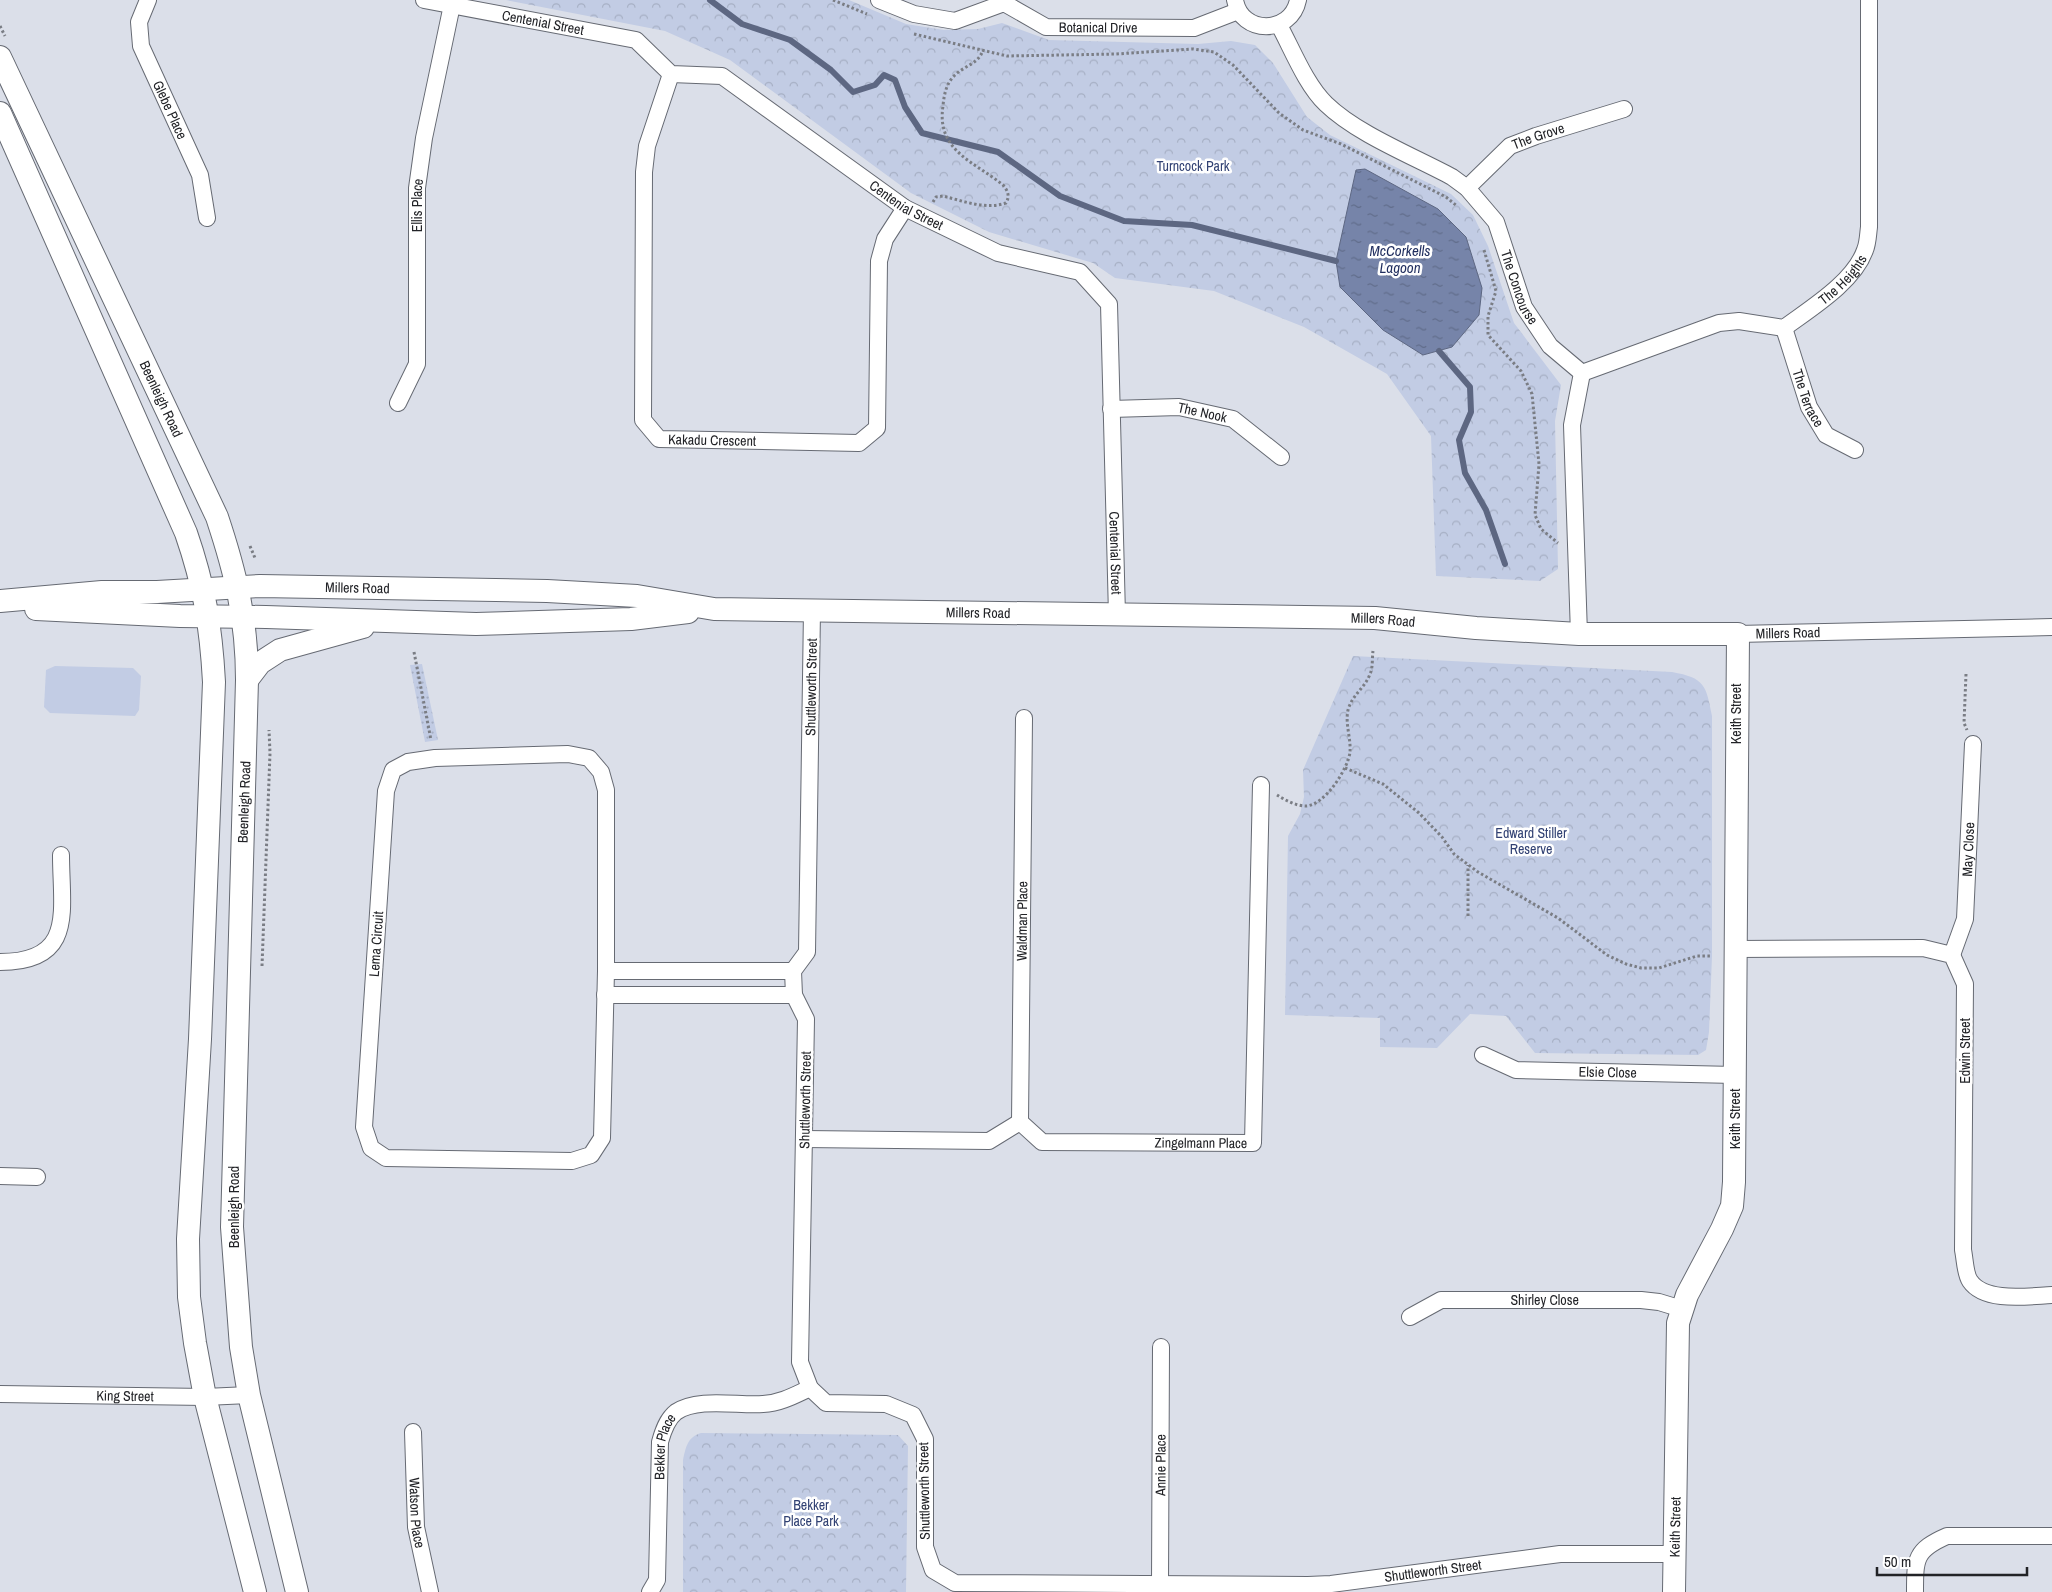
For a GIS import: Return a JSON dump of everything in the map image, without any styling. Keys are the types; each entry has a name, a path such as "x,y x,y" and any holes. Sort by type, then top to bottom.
{"street":[{"name":"Glebe Place","path":"148,0 139,22 142,46 200,175 207,218"},
{"name":"Centenial Street","path":"424,0 636,40 672,74 722,76 905,208 998,253 1080,272 1109,304 1117,614"},
{"name":"Botanical Drive","path":"878,0 914,14 955,20 1004,2 1046,27 1194,28 1236,5"},
{"path":"1236,5 1249,22 1264,27 1279,25 1293,14 1298,0"},
{"name":"The Heights","path":"1784,328 1821,301 1847,277 1855,269 1865,250 1870,227 1869,0"},
{"name":"Ellis Place","path":"398,403 417,364 417,188 424,138 452,5"},
{"name":"The Concourse","path":"1279,25 1307,77 1325,103 1351,124 1452,177 1467,188 1496,222 1524,307 1550,346 1582,373"},
{"name":"Beenleigh Road","path":"0,57 217,517 238,587 244,617 247,680 232,1227 241,1347 249,1395 298,1592"},
{"name":"Kakadu Crescent","path":"672,74 647,146 644,172 643,420 659,439 859,443 877,428 879,261 885,239 905,208"},
{"name":"The Grove","path":"1467,188 1510,146 1624,109"},
{"path":"0,113 186,533 204,589 212,641 214,682 200,1039 188,1239 189,1297 195,1344 205,1397 255,1592"},
{"path":"1579,634 1572,425 1582,373 1719,324 1739,321 1784,328"},
{"name":"The Terrace","path":"1784,328 1809,407 1826,435 1855,450"},
{"name":"The Nook","path":"1112,410 1179,407 1233,419 1281,457"},
{"name":"Millers Road","path":"0,601 102,592 238,587 547,592 637,596 714,608 1375,618 1476,628 1579,634 1738,634 2052,627"},
{"name":"Millers Road","path":"0,608 208,617 476,624 631,619 714,608"},
{"name":"Shuttleworth Street","path":"812,610 806,952 793,971 794,995 806,1019 800,1362 810,1388 826,1403 886,1404 913,1415 925,1439 925,1547 933,1570 955,1583 1323,1585 1560,1554 1674,1554"},
{"path":"247,680 260,663 280,650 383,622"},
{"name":"Keith Street","path":"1674,1592 1678,1323 1682,1309 1732,1206 1734,1182 1738,634"},
{"name":"Waldman Place","path":"1020,1122 1024,718"},
{"name":"May Close","path":"1952,954 1965,920 1973,744"},
{"name":"Lema Circuit","path":"568,754 589,758 601,772 606,790 606,971 602,1138 591,1155 572,1161 386,1158 371,1148 364,1127 386,792 394,770 408,762 435,758 568,754"},
{"name":"Zingelmann Place","path":"1020,1122 1042,1142 1253,1144 1261,785"},
{"path":"0,962 28,960 50,947 57,937 61,924 61,855"},
{"path":"1735,949 1923,948 1952,954"},
{"name":"Edwin Street","path":"1952,954 1965,984 1963,1250 1969,1280 1979,1290 1995,1296 2052,1296"},
{"path":"606,971 793,971"},
{"path":"605,995 794,995"},
{"name":"Elsie Close","path":"1483,1055 1516,1070 1735,1075"},
{"path":"804,1139 989,1141 1020,1122"},
{"path":"0,1176 36,1176"},
{"name":"Shirley Close","path":"1410,1317 1441,1300 1641,1300 1659,1302 1682,1309"},
{"name":"Annie Place","path":"1160,1584 1161,1347"},
{"name":"Bekker Place","path":"650,1592 657,1580 660,1442 665,1425 676,1412 694,1404 764,1404 781,1402 810,1388"},
{"name":"King Street","path":"0,1394 205,1397 249,1395"},
{"name":"Watson Place","path":"413,1432 416,1527 430,1592"},
{"path":"1915,1592 1915,1565 1919,1555 1932,1542 1947,1536 2052,1536"}],"path":[{"path":"833,0 868,15"},
{"path":"912,33 1007,56 1116,54 1193,49 1214,52 1233,65 1279,112 1303,130 1341,144 1446,197 1460,209"},
{"path":"926,218 934,201 939,196 991,206 1006,203 1008,200 1007,190 1003,185 971,164 951,144 944,135 941,120 948,84 961,70 980,59 983,50"},
{"path":"1481,241 1496,290 1488,316 1488,335 1521,371 1532,394 1539,464 1535,515 1541,529 1560,545"},
{"path":"1261,785 1281,798 1306,806 1315,804 1326,794 1345,768 1350,754 1348,712 1352,700 1371,674 1373,651"},
{"path":"414,652 435,758"},
{"path":"1966,674 1964,723 1973,744"},
{"path":"1345,768 1383,784 1419,813 1442,837 1454,854 1478,872 1558,918 1607,955 1626,964 1641,968 1659,968 1697,956 1712,956"},
{"path":"1468,864 1468,916"}],"green space":[{"name":"Turncock Park","path":"506,0 849,0 906,24 944,30 978,29 1002,23 1049,40 1198,44 1231,41 1255,45 1273,63 1307,117 1330,135 1451,194 1473,215 1488,246 1514,323 1561,385 1555,421 1558,569 1540,581 1436,576 1431,436 1387,374 1304,327 1214,291 1115,278 1093,263 989,232 911,193 730,60 665,31","holes":["1479,315 1452,347 1423,355"]},
{"name":"Edward Stiller Reserve","path":"1353,656 1672,672 1698,680 1708,697 1712,716 1712,956 1709,1032 1706,1050 1698,1055 1535,1053 1506,1016 1470,1014 1437,1048 1380,1047 1380,1018 1285,1015 1288,836 1300,814 1304,797 1303,770"},
{"path":"422,664 438,740 425,742 410,665"},
{"path":"55,666 133,668 141,676 139,710 135,716 50,713 44,707 46,670"},
{"name":"Bekker Place Park","path":"701,1433 898,1435 908,1446 906,1592 683,1592 683,1460 690,1440"}],"water":[{"name":"McCorkells Lagoon","path":"1365,169 1438,209 1466,237 1482,288 1479,315 1452,347 1423,355 1383,330 1340,287 1336,261 1356,170"}],"waterway":[{"path":"710,0 742,24 790,40 831,70 853,92 875,85 884,75 895,80 905,107 922,133 998,152 1060,196 1124,221 1192,225 1336,261"},
{"path":"1439,351 1470,387 1471,412 1459,440 1465,473 1486,510 1505,564"}]}
